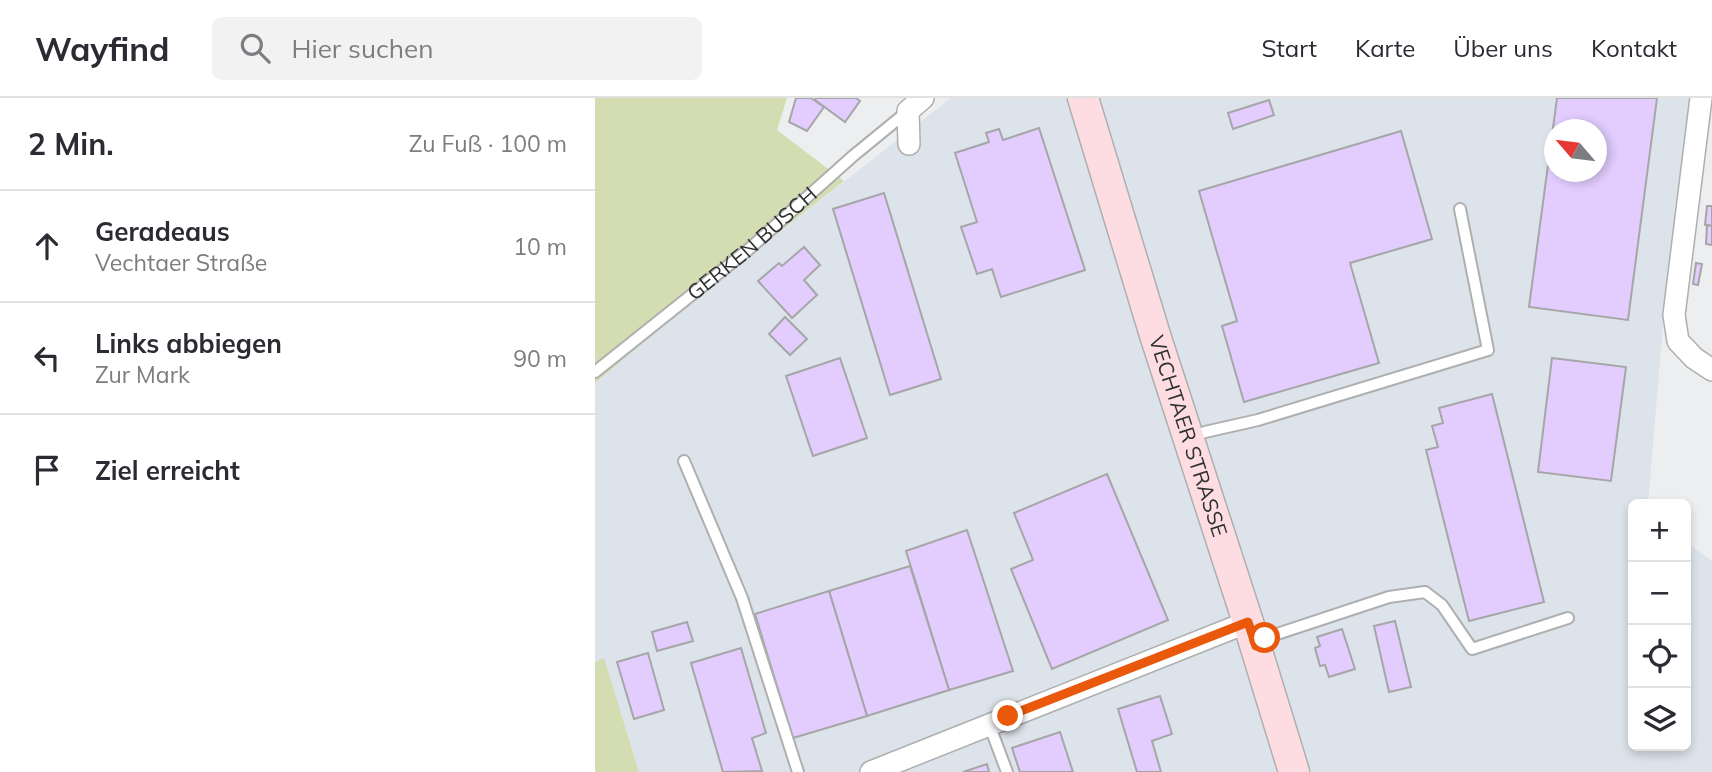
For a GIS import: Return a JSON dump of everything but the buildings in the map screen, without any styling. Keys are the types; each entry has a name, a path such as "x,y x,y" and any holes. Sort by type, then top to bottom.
{"main road":[{"name":"VECHTAER STRASSE","path":"1083,98 1294,772"}],"street":[{"path":"1701,98 1674,314 1678,341 1694,358 1712,370"},
{"name":"GERKEN BUSCH","path":"909,144 915,104"},
{"path":"871,772 989,724 1252,634"}],"lane":[{"name":"GERKEN BUSCH","path":"595,372 749,249 915,104"},
{"path":"1188,438 1258,420 1488,350 1460,209"},
{"path":"684,461 746,608 798,772"},
{"path":"1252,634 1265,638 1389,597 1425,592 1442,605 1472,649 1568,618"},
{"path":"989,724 1007,772"}],"shaded area":[{"path":"951,98 1694,98 1664,313 1648,499 1628,499 1628,751 1691,751 1691,546 1712,561 1712,772 639,772 604,659 595,662 595,383 726,274"}],"green space":[{"path":"595,98 787,98 777,130 844,181 726,274 595,383"},
{"path":"604,658 639,772 595,772 595,662"}],"route":[{"path":"1008,716 1248,622 1256,646 1265,638"}]}
